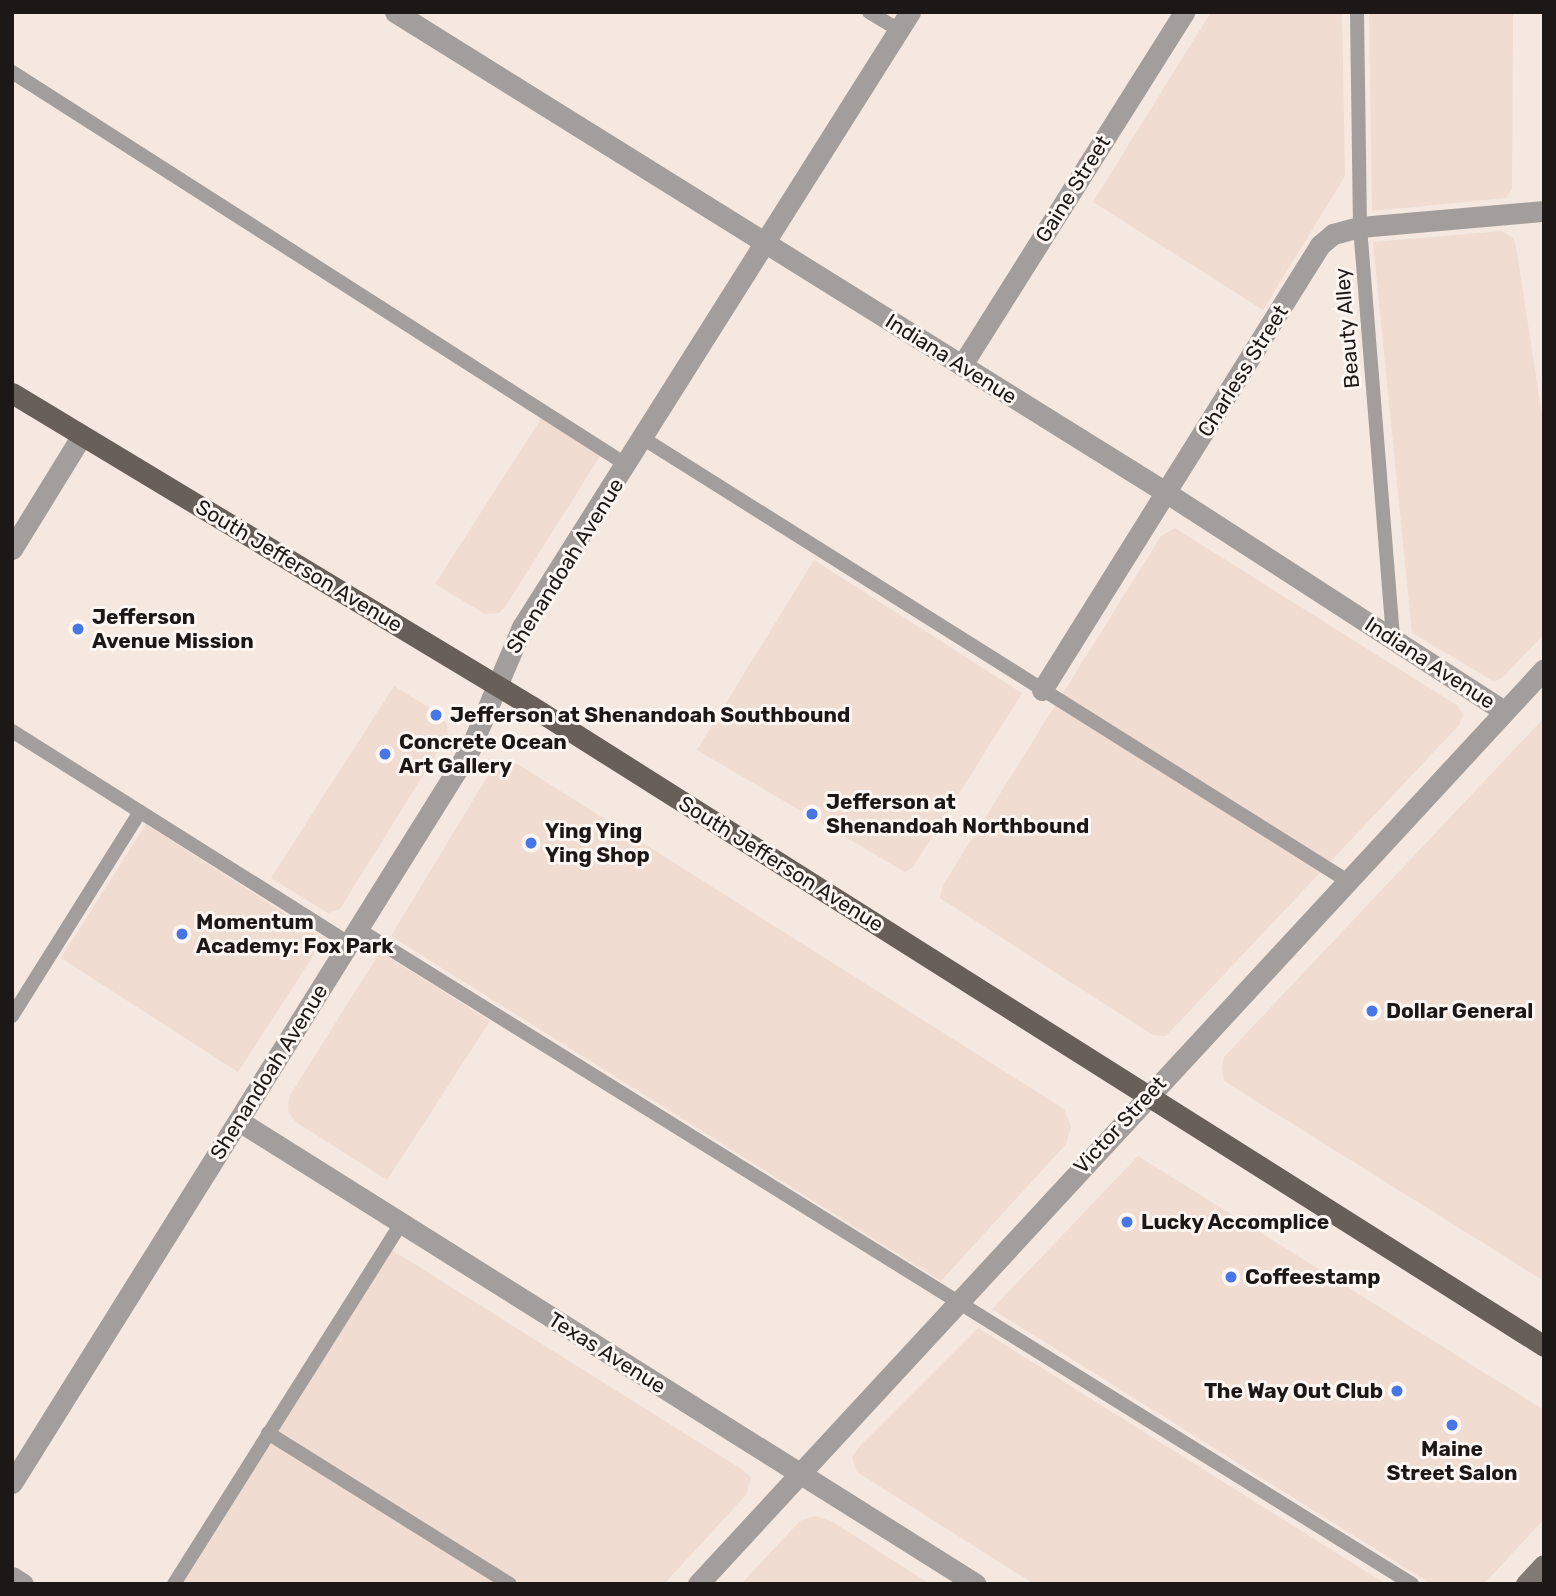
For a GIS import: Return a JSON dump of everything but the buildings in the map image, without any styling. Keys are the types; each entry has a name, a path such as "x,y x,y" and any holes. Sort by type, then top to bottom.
{"main road":[{"name":"South Jefferson Avenue","path":"12,393 496,685 1544,1346"}],"street":[{"name":"Indiana Avenue","path":"395,12 1167,493 1504,711"},
{"name":"Gaine Street","path":"962,365 1184,12"},
{"name":"Shenandoah Avenue","path":"12,1483 470,749 523,627 644,439 904,21"},
{"name":"Charless Street","path":"1042,690 1320,245 1333,234 1360,227 1544,211"},
{"path":"12,549 81,437"},
{"name":"Victor Street","path":"698,1584 1146,1096 1544,669"},
{"name":"Texas Avenue","path":"239,1121 976,1584"},
{"path":"1526,1584 1544,1565"},
{"path":"12,1577 23,1584"}],"lane":[{"path":"869,12 904,21"},
{"name":"Beauty Alley","path":"1357,12 1360,227 1393,640"},
{"path":"12,72 627,464"},
{"path":"644,439 1346,880"},
{"path":"12,731 140,811 354,936 956,1302 1412,1584"},
{"path":"12,1016 140,811"},
{"path":"174,1584 401,1223"},
{"path":"268,1433 510,1584"}],"shaded area":[{"path":"1211,12 1342,12 1345,176 1263,310 1093,202"},
{"path":"1369,12 1513,12 1512,189 1506,198 1372,211"},
{"path":"1502,231 1514,239 1517,253 1544,428 1544,634 1502,678 1493,681 1412,633 1373,242"},
{"path":"544,414 602,453 505,607 499,613 485,614 435,584"},
{"path":"1175,528 1458,706 1463,714 1460,724 1166,1036 1153,1035 940,898 943,885 1161,536"},
{"path":"814,560 1022,693 913,867 905,872 697,750"},
{"path":"394,686 438,713 447,724 448,735 340,909 328,913 271,878"},
{"path":"1544,718 1544,1281 1224,1081 1222,1069 1224,1057"},
{"path":"502,760 516,763 1064,1109 1071,1127 1066,1144 941,1281 391,936 492,769"},
{"path":"146,824 324,939 238,1072 61,958"},
{"path":"380,952 490,1021 387,1180 296,1122 288,1111 289,1097"},
{"path":"1138,1156 1544,1410 1544,1519 1484,1584 1431,1584 992,1309"},
{"path":"392,1250 743,1470 751,1478 746,1495 664,1584 183,1584"},
{"path":"978,1328 1386,1584 1034,1584 857,1472 852,1457 860,1446"},
{"path":"815,1516 831,1521 930,1584 741,1584 800,1521"}],"place":[{"name":"Jefferson Avenue Mission","path":"78,629"},
{"name":"Jefferson at Shenandoah Southbound","path":"436,715"},
{"name":"Concrete Ocean Art Gallery","path":"385,754"},
{"name":"Jefferson at Shenandoah Northbound","path":"812,814"},
{"name":"Ying Ying Ying Shop","path":"531,843"},
{"name":"Momentum Academy: Fox Park","path":"182,934"},
{"name":"Dollar General","path":"1372,1011"},
{"name":"Lucky Accomplice","path":"1127,1222"},
{"name":"Coffeestamp","path":"1231,1277"},
{"name":"The Way Out Club","path":"1397,1391"},
{"name":"Maine Street Salon","path":"1452,1425"}]}
